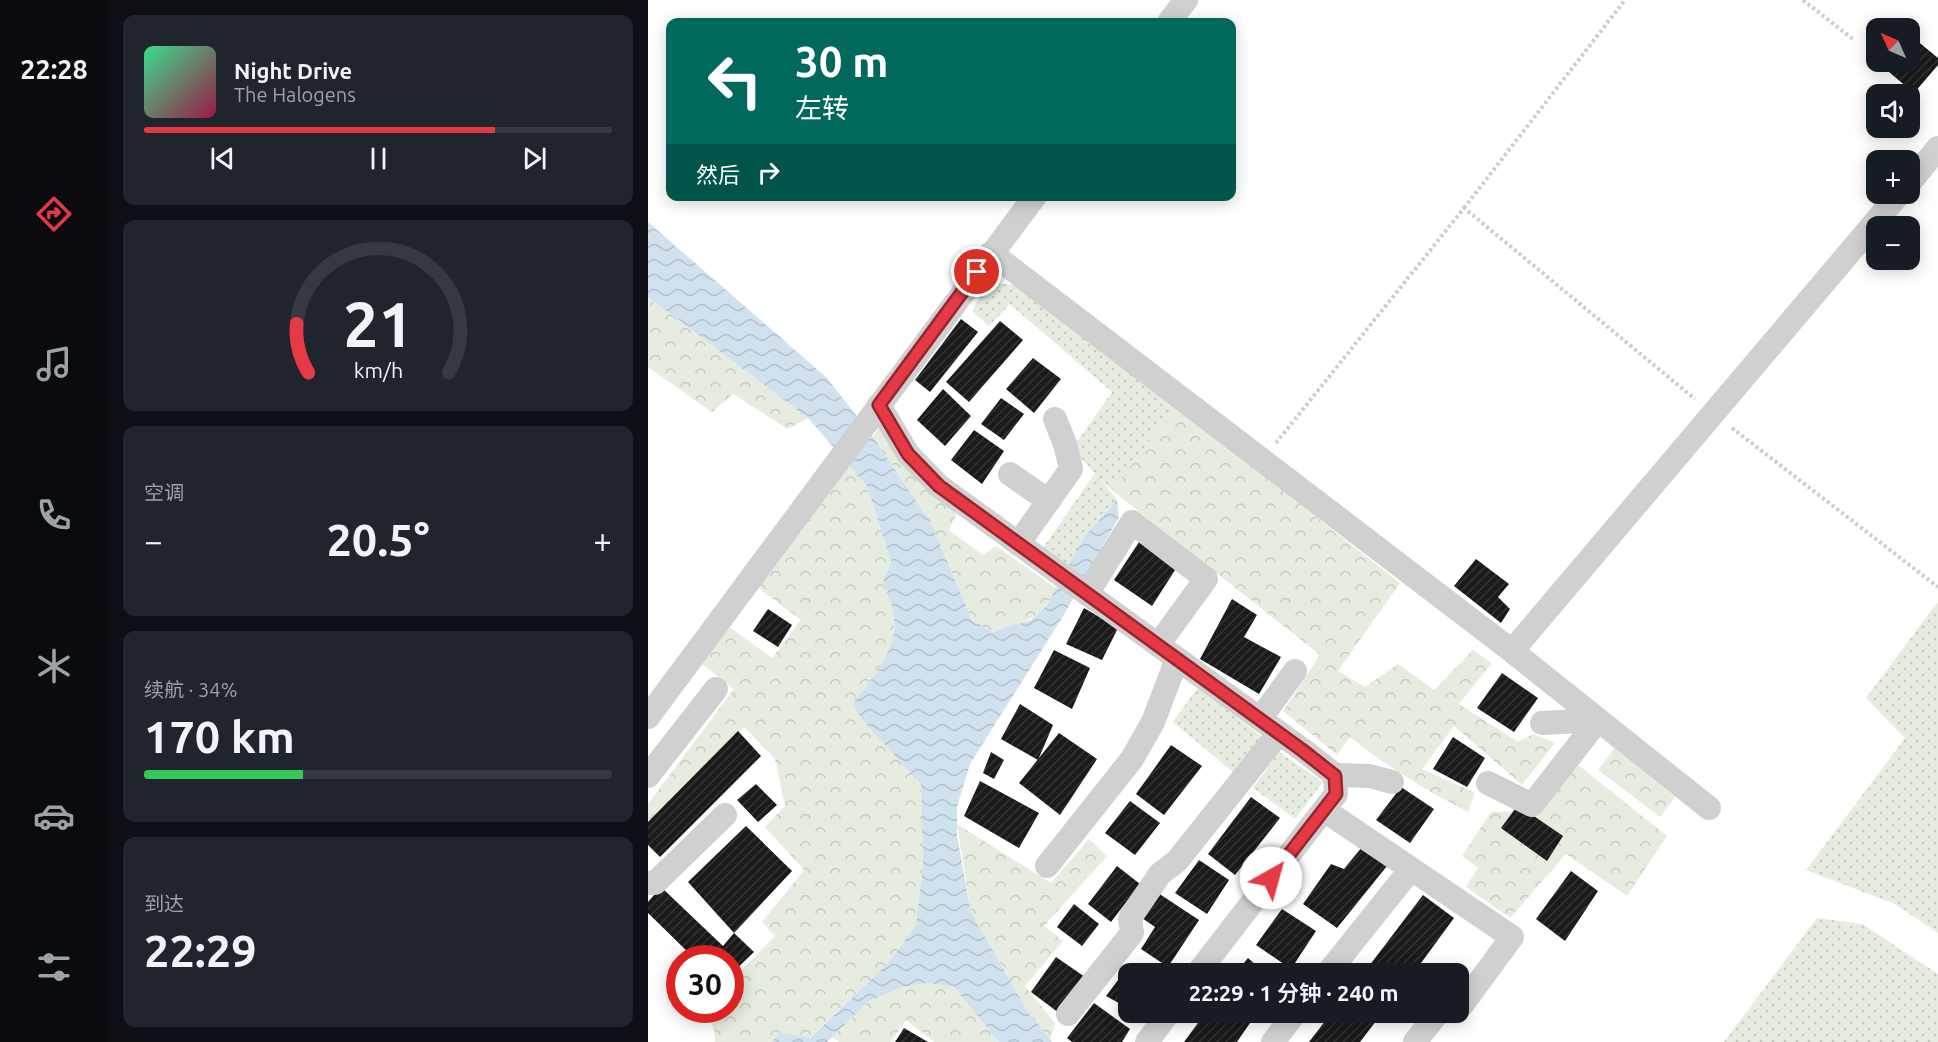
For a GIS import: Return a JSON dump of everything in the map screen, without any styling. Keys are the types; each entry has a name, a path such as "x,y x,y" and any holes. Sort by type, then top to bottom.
{"street":[{"path":"1171,18 1186,0"},
{"path":"1920,170 1938,148"},
{"path":"648,717 1031,201"},
{"path":"1512,651 1891,204"},
{"path":"992,253 1512,651 1709,808"},
{"path":"872,414 939,486 1335,776 1370,776 1392,782"},
{"path":"1018,544 1071,469 1065,444 1055,419"},
{"path":"1010,474 1049,501"},
{"path":"1087,594 1132,522 1206,579 1158,645"},
{"path":"1047,866 1132,759 1153,722 1178,659"},
{"path":"1068,1014 1132,933 1130,918 1160,874 1177,861 1269,726 1294,671"},
{"path":"648,777 716,689"},
{"path":"1542,723 1598,720"},
{"path":"1488,783 1532,805 1598,720"},
{"path":"1206,963 1336,794 1335,776"},
{"path":"1324,810 1512,937 1469,995"},
{"path":"648,883 655,883 725,814"},
{"path":"1337,963 1411,869"},
{"path":"1147,1042 1161,1023"},
{"path":"1272,1042 1287,1023"},
{"path":"1415,1042 1430,1023"}],"path":[{"path":"1262,460 1464,208 1625,0"},
{"path":"1803,0 1854,39"},
{"path":"1464,208 1713,414 1938,587"}],"green space":[{"path":"998,283 1020,286 1176,407 1112,490 1100,478 1117,500 1084,537 1069,566 1043,548 1095,473 1072,449 1112,392 1010,304 989,326 972,311 985,287"},
{"path":"648,297 808,418 788,429 733,394 712,412 648,367"},
{"path":"1176,407 1400,583 1338,671 1365,687 1398,664 1434,690 1473,650 1492,663 1459,704 1518,742 1533,734 1555,743 1522,785 1454,726 1422,769 1475,793 1468,812 1407,778 1350,737 1337,755 1283,711 1320,655 1112,490"},
{"path":"881,423 957,513 949,530 983,555 996,546 1057,589 1037,614 1030,619 992,632 972,620 931,523 873,437"},
{"path":"849,465 867,486 891,561 883,582 894,618 892,642 882,664 852,704 921,784 923,866 916,925 888,963 809,1038 775,1038 772,1042 715,1042 711,1023 744,1023 744,968 775,936 762,922 804,870 765,827 785,806 775,759 744,727 648,828 648,804 734,689 702,664 728,626 772,658 801,620 757,587"},
{"path":"1937,603 1938,933 1895,904 1806,870 1905,738 1866,698"},
{"path":"1198,687 1262,737 1233,772 1173,722"},
{"path":"1615,748 1675,797 1660,817 1598,770"},
{"path":"1279,752 1323,782 1295,819 1253,788"},
{"path":"1577,764 1667,836 1627,896 1566,854 1510,918 1466,887 1478,868 1462,856 1491,812 1542,811"},
{"path":"957,824 1051,883 1089,839 1107,856 1044,926 1063,941 1025,986 1055,1023 1050,1040 1028,1012 971,912"},
{"path":"1817,918 1862,924 1938,974 1938,1042 1724,1042"},
{"path":"927,983 954,987 999,1042 934,1042 906,1020 891,1042 839,1042 832,1037 869,1001 904,987"}],"water":[{"path":"648,222 827,378 873,437 931,523 972,620 992,632 1031,620 1047,605 1084,537 1117,500 1119,517 1065,613 970,764 957,807 957,836 971,912 1028,1012 1052,1042 999,1042 954,987 927,983 904,987 869,1001 827,1042 772,1042 780,1032 810,1038 888,963 916,925 923,866 921,784 866,724 852,704 875,675 892,642 893,613 883,582 891,561 867,486 808,418 648,297"}],"building":[{"path":"1920,43 1938,58 1938,65 1920,86 1920,84 1903,84 1889,72 1920,72"},
{"path":"961,319 978,332 930,392 915,380"},
{"path":"1000,321 1023,340 969,402 946,382"},
{"path":"1033,358 1061,379 1034,413 1006,389"},
{"path":"943,389 971,416 945,446 917,420"},
{"path":"1001,398 1024,414 1004,440 981,424"},
{"path":"974,430 1004,451 982,484 951,460"},
{"path":"1139,542 1177,567 1152,606 1114,580"},
{"path":"1476,559 1509,584 1498,597 1510,609 1501,623 1454,586"},
{"path":"1232,599 1257,615 1244,637 1281,657 1259,694 1200,659"},
{"path":"1084,608 1118,628 1102,660 1066,644"},
{"path":"768,609 792,625 778,647 753,631"},
{"path":"1054,650 1090,668 1072,709 1034,688"},
{"path":"1502,673 1538,698 1514,732 1477,708"},
{"path":"1020,704 1053,725 1038,760 1001,739"},
{"path":"738,731 761,756 660,857 648,845 648,822"},
{"path":"1059,733 1097,759 1060,815 1019,783"},
{"path":"1453,737 1485,758 1467,787 1433,769"},
{"path":"1171,745 1202,766 1164,815 1136,794"},
{"path":"991,752 1004,760 994,779 983,773"},
{"path":"980,781 1039,813 1019,848 964,816"},
{"path":"756,784 777,805 758,822 737,800"},
{"path":"1401,787 1434,809 1410,843 1376,820"},
{"path":"1251,797 1280,818 1235,875 1208,854"},
{"path":"1130,801 1160,823 1135,855 1105,833"},
{"path":"1518,805 1563,836 1547,861 1501,828"},
{"path":"746,826 792,871 734,933 688,882"},
{"path":"1362,847 1387,866 1337,928 1303,904 1331,864 1344,869"},
{"path":"1199,860 1229,880 1207,914 1175,893"},
{"path":"1117,866 1140,884 1111,922 1088,904"},
{"path":"1571,871 1598,891 1565,941 1536,919"},
{"path":"661,887 722,945 681,945 648,913 648,902"},
{"path":"1158,893 1199,920 1171,963 1162,963 1141,949 1155,927 1142,918"},
{"path":"1423,895 1454,918 1421,963 1371,963"},
{"path":"1074,904 1099,924 1082,946 1057,927"},
{"path":"1282,909 1316,931 1295,963 1282,963 1256,945"},
{"path":"734,933 754,952 744,962 744,945 724,945"},
{"path":"1056,957 1085,977 1059,1013 1031,992"},
{"path":"1248,958 1254,963 1244,963"},
{"path":"1118,980 1118,1003 1106,996"},
{"path":"1094,1003 1118,1020 1118,1023 1130,1029 1122,1042 1072,1042 1067,1038"},
{"path":"1198,1023 1250,1023 1237,1042 1184,1042"},
{"path":"1324,1023 1375,1023 1360,1042 1309,1042"},
{"path":"904,1028 928,1042 895,1042"}],"route":[{"path":"977,272 879,405 908,454 939,486 1335,776 1336,794 1271,878"}]}
